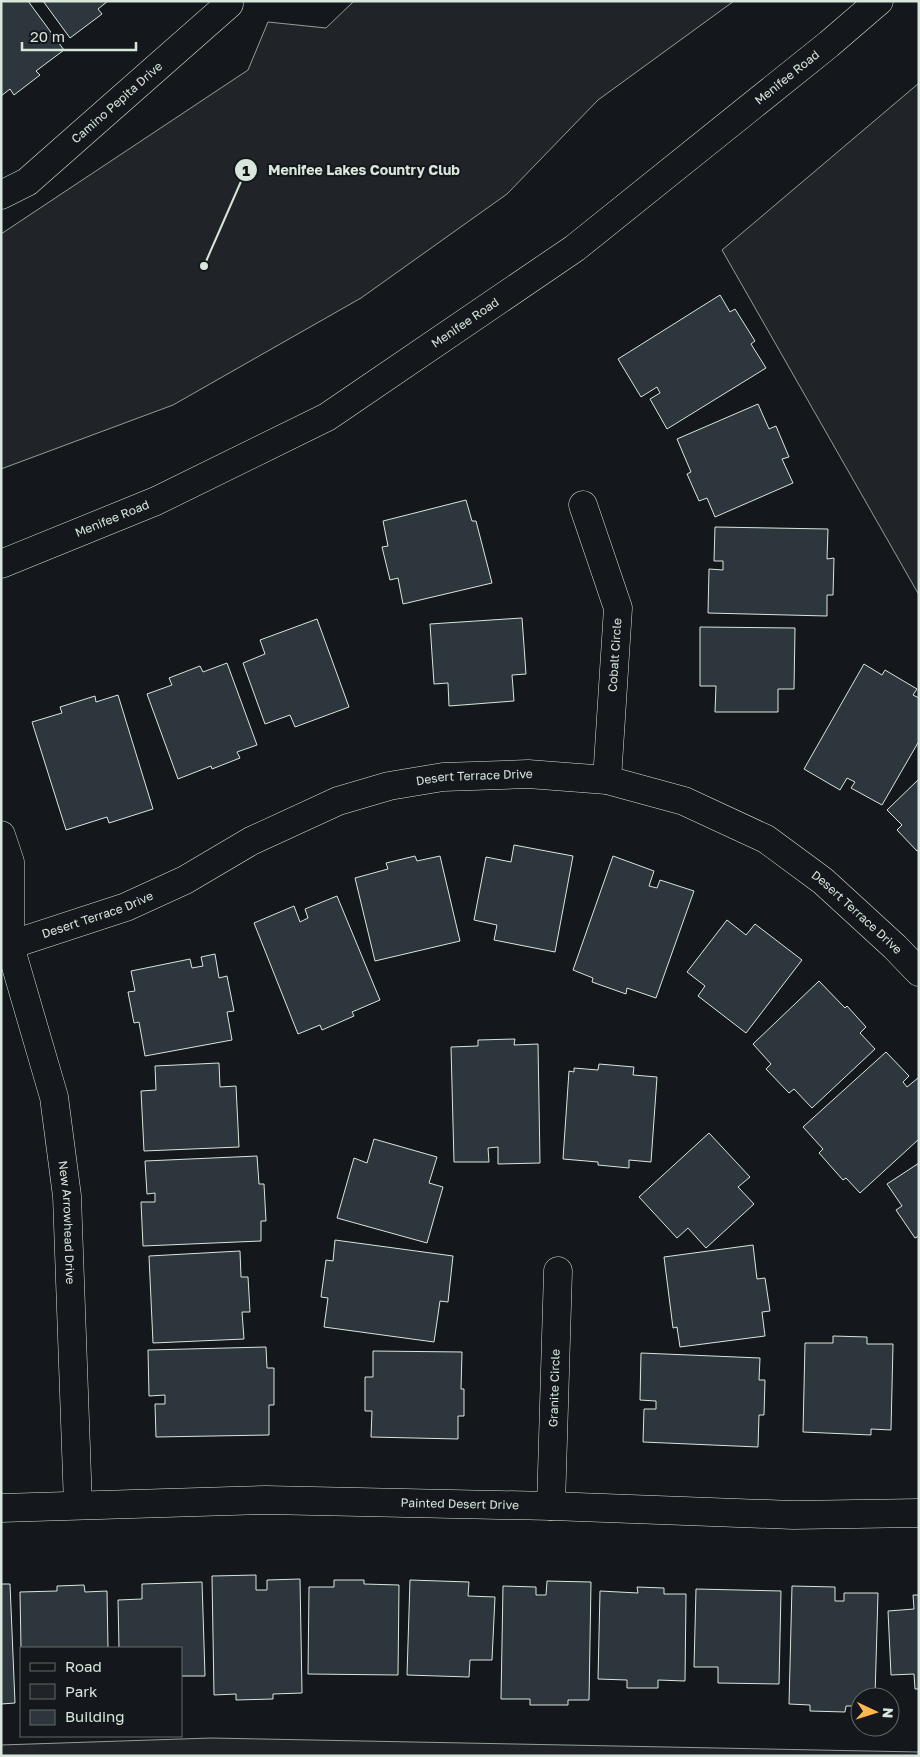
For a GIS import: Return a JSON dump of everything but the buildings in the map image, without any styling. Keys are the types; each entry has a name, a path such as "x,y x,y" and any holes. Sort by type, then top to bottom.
{"street":[{"name":"Menifee Road","path":"1,564 156,502 327,417 575,248 880,1"},
{"name":"Camino Pepita Drive","path":"1,195 27,182 228,3"},
{"name":"Cobalt Circle","path":"583,505 618,608 607,780"},
{"name":"Desert Terrace Drive","path":"4,943 126,907 185,880 251,841 338,801 389,786 443,777 528,774 607,780 684,801 766,839 822,881 895,947 919,972"},
{"name":"New Arrowhead Drive","path":"1,835 10,862 4,943 54,1097 67,1196 78,1505"},
{"name":"Granite Circle","path":"551,1506 558,1271"},
{"name":"Painted Desert Drive","path":"1,1508 266,1500 551,1506 793,1515 919,1513"}],"green space":[{"path":"354,1 734,1 598,100 507,194 361,298 173,405 1,469 1,234 248,70 268,22 326,28"},
{"path":"919,83 919,595 722,250"},
{"path":"211,1738 919,1752 919,1756 1,1756 1,1745"}],"place":[{"name":"Menifee Lakes Country Club","path":"204,266"}]}
